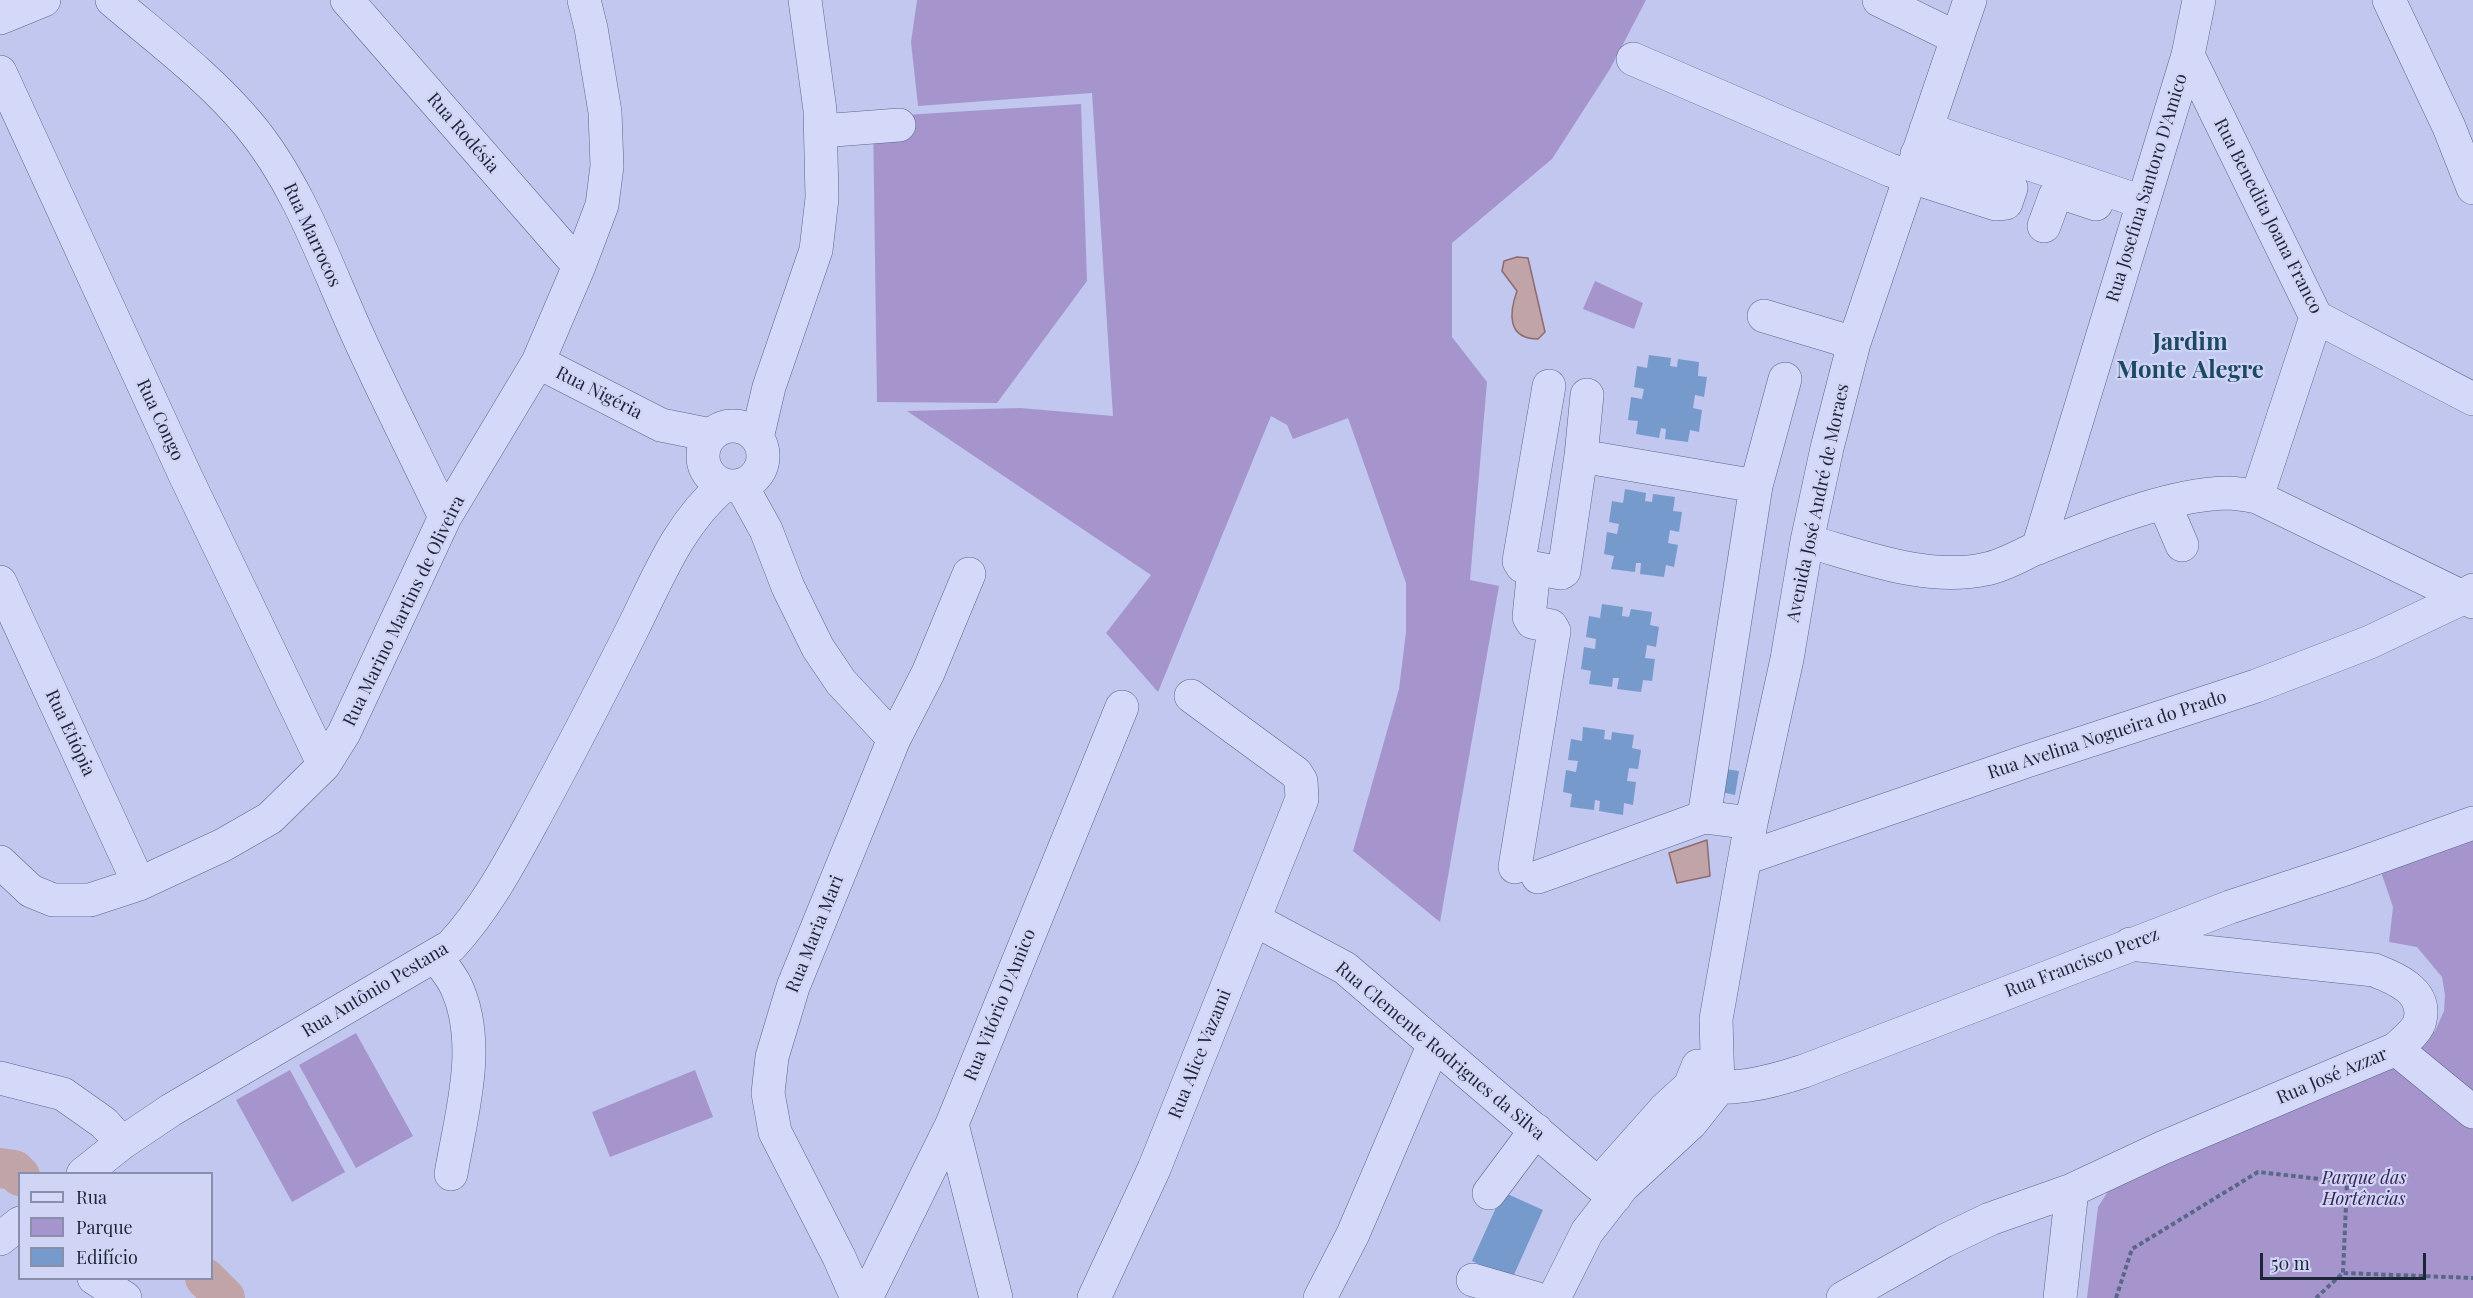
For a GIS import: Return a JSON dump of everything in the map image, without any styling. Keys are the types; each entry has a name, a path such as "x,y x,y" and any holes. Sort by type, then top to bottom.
{"street":[{"path":"0,18 44,0"},
{"name":"Rua Marrocos","path":"112,0 210,82 250,126 286,178 315,237 359,340 446,517"},
{"name":"Rua Rodésia","path":"347,0 579,266"},
{"name":"Rua Marino Martins de Oliveira","path":"0,862 31,891 53,900 90,900 139,884 223,845 270,818 324,765 344,733 446,517 538,362 602,205 607,166 605,111 584,0"},
{"name":"Rua Antônio Pestana","path":"105,1150 451,946 470,925 507,869 580,734 681,533 688,508 728,460 769,387 816,250 822,198 820,110 805,0"},
{"path":"1879,0 1957,38"},
{"name":"Avenida José André de Moraes","path":"1704,1088 1751,823 1787,659 1807,541 1827,448 1854,343 1970,0"},
{"name":"Rua Josefina Santoro D'Amico","path":"2038,548 2187,55 2199,0"},
{"path":"2389,0 2448,127 2473,188"},
{"name":"Rua Benedita Joana Franco","path":"2187,55 2316,317 2473,399"},
{"path":"1633,59 1918,154 2140,210"},
{"name":"Rua Congo","path":"0,72 185,475 324,765"},
{"path":"820,131 899,125"},
{"path":"2044,226 2055,196 2063,193 2140,210"},
{"path":"1764,316 1854,343"},
{"path":"2257,497 2316,317"},
{"name":"Rua Nigéria","path":"538,362 728,460 766,530 788,587 818,648 841,682 894,740"},
{"path":"1704,817 1756,486 1785,378"},
{"path":"1549,386 1519,561 1522,566 1561,573 1564,571 1581,456 1587,395"},
{"path":"1581,456 1756,486"},
{"path":"1807,541 1898,565 1951,573 1988,569 2038,548 2164,503 2199,495 2228,493 2257,497 2470,597"},
{"path":"2164,503 2182,545"},
{"path":"1534,568 1529,616 1532,622 1551,626 1554,631 1526,872 1704,817 1751,823"},
{"name":"Rua Maria Mari","path":"857,1298 839,1257 775,1132 768,1093 772,1057 793,987 894,740 928,673 969,574"},
{"name":"Rua Etiópia","path":"0,582 139,884"},
{"name":"Rua Avelina Nogueira do Prado","path":"1746,858 2030,760 2256,686 2370,642 2470,597"},
{"name":"Rua Alice Vazami","path":"1094,1298 1154,1169 1300,808 1303,789 1296,773 1191,696"},
{"name":"Rua Vitório D'Amico","path":"866,1298 952,1124 1122,707"},
{"name":"Rua Francisco Perez","path":"1704,1088 1768,1083 1804,1071 2130,944 2473,823"},
{"name":"Rua Clemente Rodrigues da Silva","path":"1255,920 1345,968 1606,1190"},
{"name":"Rua José Azzar","path":"1843,1298 1953,1237 1999,1216 2072,1190 2162,1148 2396,1049 2420,1021 2420,1004 2412,991 2398,979 2374,969 2130,944"},
{"path":"435,956 456,984 468,1027 467,1077 451,1174"},
{"path":"1320,1298 1353,1234 1434,1044"},
{"path":"2396,1049 2473,1112"},
{"path":"0,1078 63,1094 105,1150"},
{"path":"1473,1280 1534,1298 1561,1240 1606,1190 1635,1174 1691,1123 1704,1088"},
{"path":"952,1124 996,1298"},
{"path":"1489,1193 1536,1130"},
{"path":"1554,1298 1606,1190"},
{"path":"2060,1298 2072,1190"},
{"path":"97,1280 124,1298"}],"path":[{"path":"2116,1298 2132,1249 2258,1172 2347,1182 2343,1273 2316,1298"},
{"path":"2343,1273 2473,1278"}],"green space":[{"path":"917,0 1646,0 1610,69 1552,159 1452,243 1452,337 1487,382 1470,580 1499,586 1440,922 1353,851 1399,689 1406,632 1406,583 1348,418 1293,439 1287,425 1271,416 1158,692 1106,633 1151,575 907,411 1020,408 1113,416 1092,93 918,106 911,42"},
{"path":"1081,104 1087,281 997,403 877,402 873,117"},
{"path":"1595,281 1643,303 1634,329 1583,309"},
{"name":"Parque das Hortências","path":"2473,839 2473,1298 2087,1298 2098,1207 2112,1185 2406,1048 2435,1031 2444,1011 2445,995 2442,977 2417,947 2389,942 2393,907 2381,872"},
{"path":"356,1033 413,1136 356,1168 299,1065"},
{"path":"290,1070 345,1172 292,1202 236,1100"},
{"path":"695,1070 713,1117 610,1157 592,1112"}],"shaded area":[{"path":"1517,257 1528,258 1545,332 1538,339 1521,335 1513,323 1513,308 1517,291 1502,271 1504,261"},
{"path":"1707,840 1710,876 1677,883 1669,853"}],"building":[{"path":"1649,355 1671,358 1670,366 1677,367 1678,359 1699,362 1698,376 1707,377 1704,397 1695,395 1693,408 1702,410 1699,432 1690,430 1688,442 1665,439 1666,429 1661,428 1659,438 1636,434 1638,421 1628,420 1631,397 1642,399 1644,389 1634,387 1637,366 1647,368"},
{"path":"1625,489 1646,493 1645,501 1652,502 1653,494 1675,497 1673,511 1682,512 1679,532 1670,530 1668,543 1678,545 1674,567 1666,565 1664,577 1640,574 1641,563 1636,563 1635,572 1611,569 1614,556 1604,554 1607,532 1617,534 1619,524 1609,522 1612,501 1623,503"},
{"path":"1602,604 1623,607 1622,616 1629,617 1631,609 1652,612 1650,625 1659,627 1656,647 1647,645 1645,658 1655,659 1652,681 1643,680 1641,692 1617,689 1619,678 1613,678 1612,687 1589,684 1591,671 1581,669 1584,647 1595,649 1596,639 1586,637 1589,616 1600,618"},
{"path":"1583,727 1605,730 1604,739 1611,740 1612,732 1634,735 1632,748 1641,750 1638,769 1629,768 1627,781 1636,782 1633,805 1624,803 1623,815 1599,811 1600,801 1595,800 1594,810 1570,807 1572,794 1563,792 1566,770 1576,772 1578,761 1568,760 1571,739 1582,741"},
{"path":"1725,769 1739,771 1735,795 1721,792"},
{"path":"1503,1192 1543,1210 1512,1279 1472,1261"}],"waterway":[{"path":"0,1168 14,1170 18,1174"},
{"path":"207,1280 225,1298"}],"district":[{"name":"Jardim Monte Alegre","path":"2190,357"}]}
